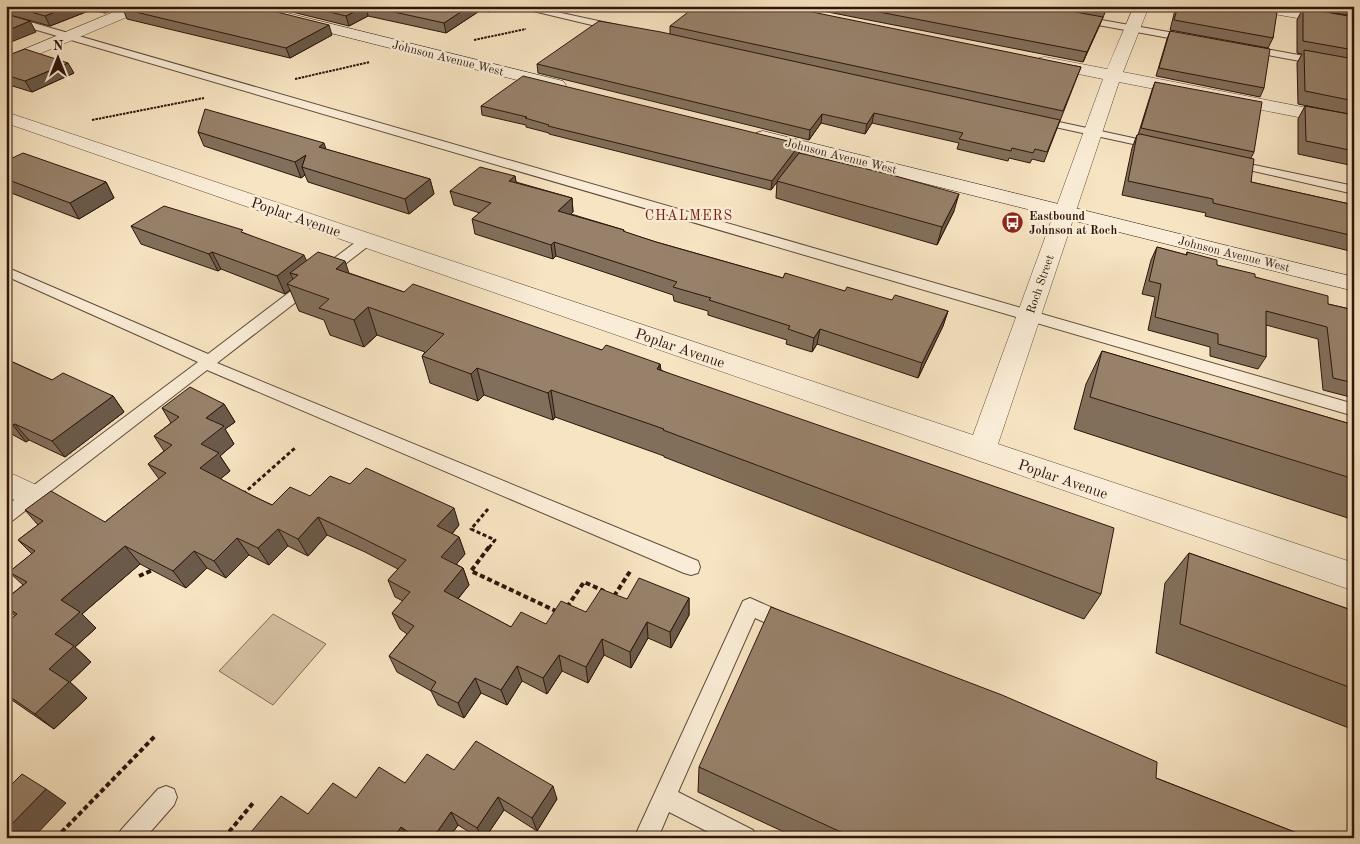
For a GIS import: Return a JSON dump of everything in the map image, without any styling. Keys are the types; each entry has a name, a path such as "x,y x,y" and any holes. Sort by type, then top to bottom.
{"street":[{"path":"6,63 140,6"},
{"name":"Johnson Avenue West","path":"240,6 570,89"},
{"name":"Roch Street","path":"981,451 1113,76 1131,28 1142,6"},
{"path":"1251,6 1354,23"},
{"path":"1033,60 1354,123"},
{"name":"Poplar Avenue","path":"6,117 1354,577"},
{"name":"Johnson Avenue West","path":"745,132 1354,284"},
{"path":"6,482 32,496"}],"lane":[{"path":"516,6 624,30"},
{"path":"6,18 1354,410"},
{"path":"1073,18 1202,40"},
{"path":"1240,47 1354,68"},
{"path":"1029,118 1169,149"},
{"path":"1218,160 1354,190"},
{"path":"6,516 366,241"},
{"path":"6,271 208,363 691,567"},
{"path":"1116,359 1118,342"},
{"path":"1211,369 1211,387"},
{"path":"1313,399 1313,416"},
{"path":"646,838 750,607 805,631"},
{"path":"129,838 166,797"},
{"path":"665,798 745,838"}],"path":[{"path":"471,40 528,29"},
{"path":"237,500 294,448"},
{"path":"504,489 471,529 495,540 471,571 562,614 584,582 614,596 646,548"},
{"path":"139,576 161,565"},
{"path":"56,838 156,735"},
{"path":"224,838 253,802"}],"shaded area":[{"path":"273,614 326,644 273,705 219,671"}],"building":[{"path":"10,6 69,6 45,16"},
{"path":"129,6 253,6 329,25 286,48 123,9"},
{"path":"306,6 365,6 346,16"},
{"path":"367,6 470,6 444,23"},
{"path":"696,6 732,6 745,9 749,6 783,6 1081,67 1063,111 670,26"},
{"path":"848,6 1042,6 1103,17 1087,52"},
{"path":"1178,6 1278,6 1273,38 1174,20"},
{"path":"1303,8 1354,17 1354,50 1303,41"},
{"path":"6,14 30,21 6,31"},
{"path":"599,21 661,32 1060,120 1047,152 1035,149 1033,153 1012,148 1011,151 959,139 963,133 874,113 867,124 822,114 810,130 537,64"},
{"path":"1170,31 1270,49 1264,88 1159,68"},
{"path":"25,49 68,63 25,81 6,75 6,56"},
{"path":"1304,50 1354,59 1354,101 1305,91"},
{"path":"523,76 800,144 772,181 548,126 525,118 527,117 481,106"},
{"path":"1155,82 1262,102 1254,152 1141,128"},
{"path":"1305,106 1354,115 1354,151 1306,141"},
{"path":"205,109 324,143 319,147 430,179 405,199 302,167 306,155 295,162 198,132"},
{"path":"1140,134 1254,159 1251,182 1354,205 1354,236 1213,203 1213,199 1128,181 1137,135"},
{"path":"23,153 106,182 70,203 6,179 6,161"},
{"path":"799,153 892,175 959,194 942,227 777,181"},
{"path":"480,167 515,176 509,181 572,198 558,211 624,230 656,242 783,278 785,273 845,291 847,287 892,300 895,295 948,311 922,363 820,329 814,338 788,329 790,326 709,300 711,298 673,287 677,282 554,242 551,245 472,219 491,203 450,191"},
{"path":"164,206 243,230 241,232 304,255 277,276 212,252 209,254 131,226"},
{"path":"1157,247 1217,260 1217,265 1255,274 1255,277 1328,296 1328,304 1354,310 1354,383 1333,378 1327,327 1266,311 1266,357 1218,344 1218,334 1155,317 1161,284 1149,281"},
{"path":"318,252 345,261 336,269 404,292 413,284 602,350 606,345 660,364 657,369 1114,528 1101,594 664,429 551,390 548,393 477,368 471,374 422,356 444,334 368,307 354,320 319,308 329,299 287,284 298,275 290,273"},
{"path":"1102,351 1354,425 1354,479 1090,397"},
{"path":"6,359 52,380 63,373 113,396 52,441 15,424 6,422"},
{"path":"190,387 224,404 206,418 224,426 201,444 219,453 200,468 272,505 290,487 310,496 330,476 350,484 366,468 454,508 437,526 459,537 441,557 463,568 444,591 511,627 521,612 546,624 561,601 586,612 601,589 627,599 639,578 689,598 670,632 647,622 630,652 602,639 586,667 559,655 543,678 517,666 501,690 475,678 458,703 431,690 436,682 389,656 414,626 392,613 410,592 388,580 406,560 318,517 298,539 278,529 258,548 237,538 214,561 194,551 173,571 125,546 61,600 80,612 55,634 74,646 49,669 69,682 35,714 6,694 6,654 10,651 6,649 6,623 17,614 6,607 6,599 27,582 9,572 35,551 18,540 43,521 25,510 51,491 105,522 166,473 148,464 172,445 154,436 179,417 162,408"},
{"path":"1189,553 1354,611 1354,689 1180,624"},
{"path":"771,607 1002,695 1157,762 1156,778 1310,838 854,838 699,767"},
{"path":"476,741 553,786 532,818 498,797 477,828 451,812 433,838 417,838 401,827 393,838 246,838 281,796 308,814 333,783 356,798 379,767 405,783 427,754 454,770"},
{"path":"22,774 46,789 6,830 6,790"}],"place":[{"name":"Eastbound Johnson at Roch","path":"1013,223"}],"district":[{"name":"CHALMERS","path":"689,215"}]}
